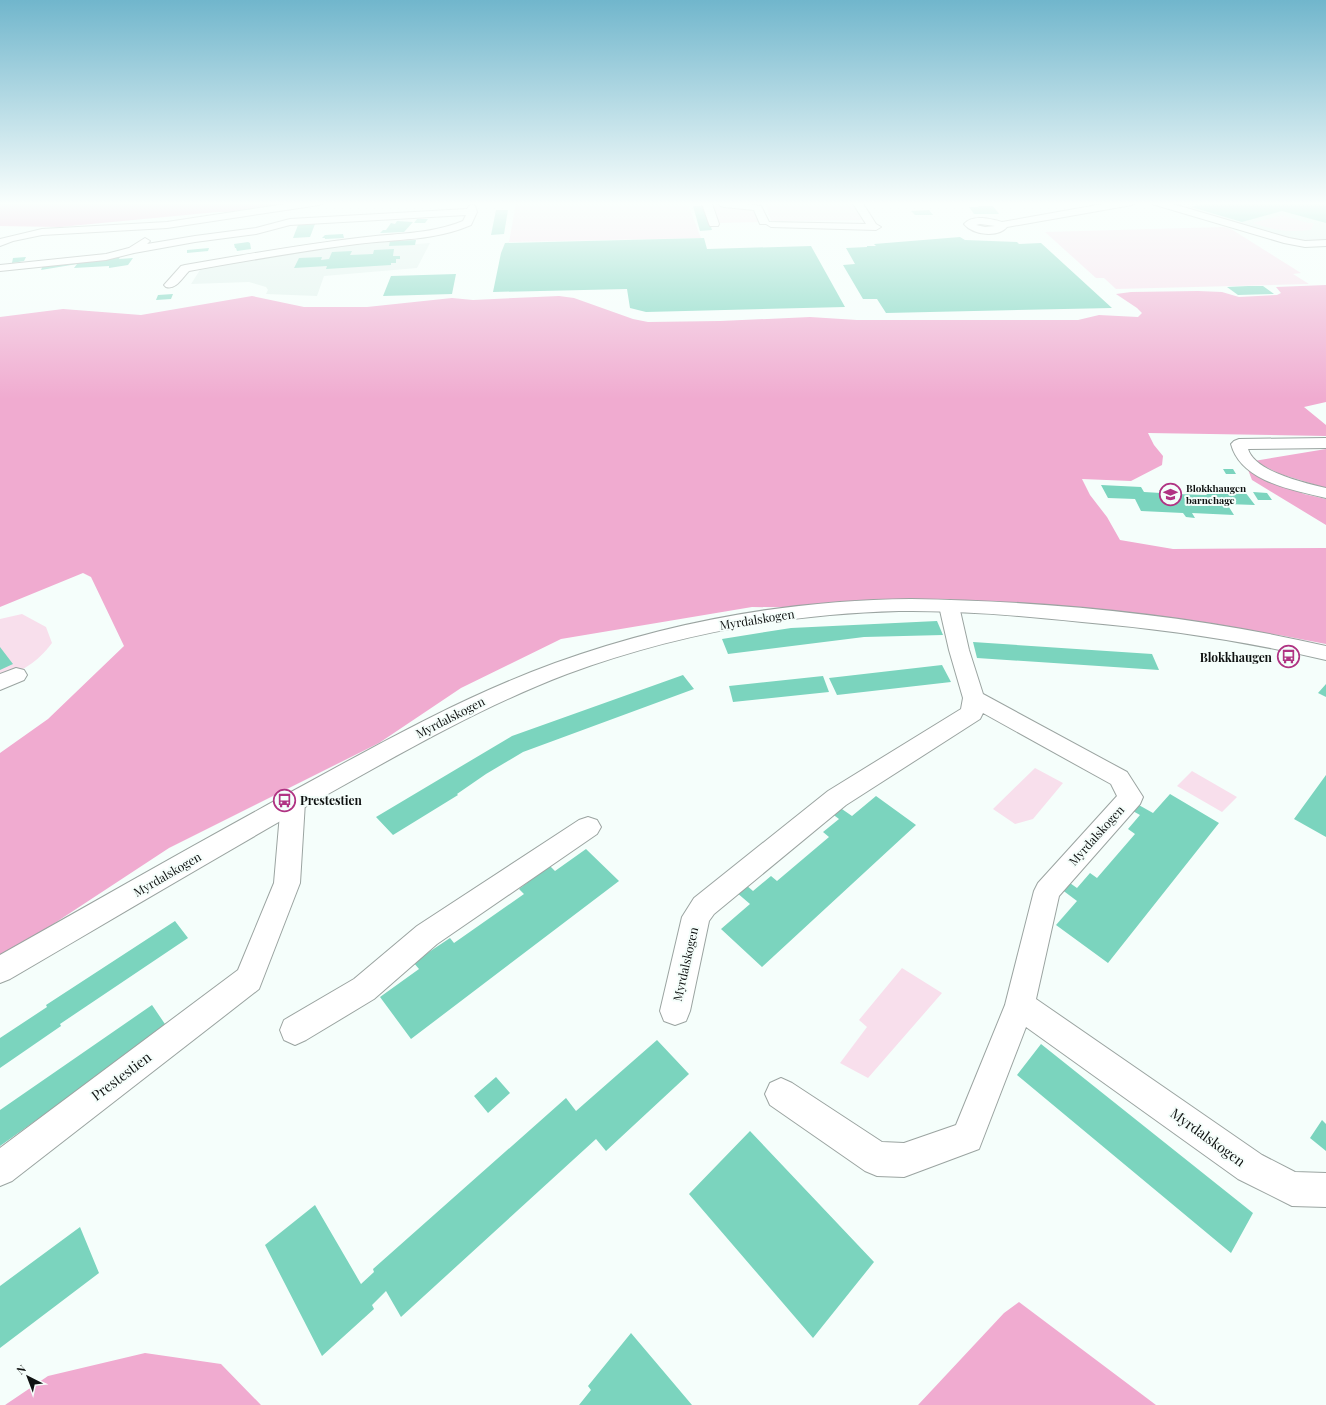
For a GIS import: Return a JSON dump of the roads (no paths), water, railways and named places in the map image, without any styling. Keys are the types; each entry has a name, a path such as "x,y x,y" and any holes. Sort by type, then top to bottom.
{"street":[{"path":"170,285 185,268 188,268"},
{"path":"1326,443 1239,444 1239,449 1254,468 1305,488 1326,493"},
{"name":"Myrdalskogen","path":"0,970 294,802 449,717 499,693 610,652 720,624 804,612 898,605 949,606 1097,615 1239,634 1326,653"},
{"path":"949,606 959,650 974,698"},
{"name":"Myrdalskogen","path":"674,1011 696,918 704,906 837,798 972,714 974,698 1119,778 1131,796 1047,891 1020,1005 967,1138 904,1160 877,1159 781,1094"},
{"name":"Prestestien","path":"0,1169 249,979 287,883 294,802"},
{"path":"295,1030 364,989 427,935 588,827"},
{"name":"Myrdalskogen","path":"1020,1005 1250,1167 1292,1189 1326,1190"}],"place":[{"name":"Blokkhaugen barnehage","path":"1170,494"},
{"name":"Blokkhaugen","path":"1288,657"},
{"name":"Prestestien","path":"285,800"}]}
